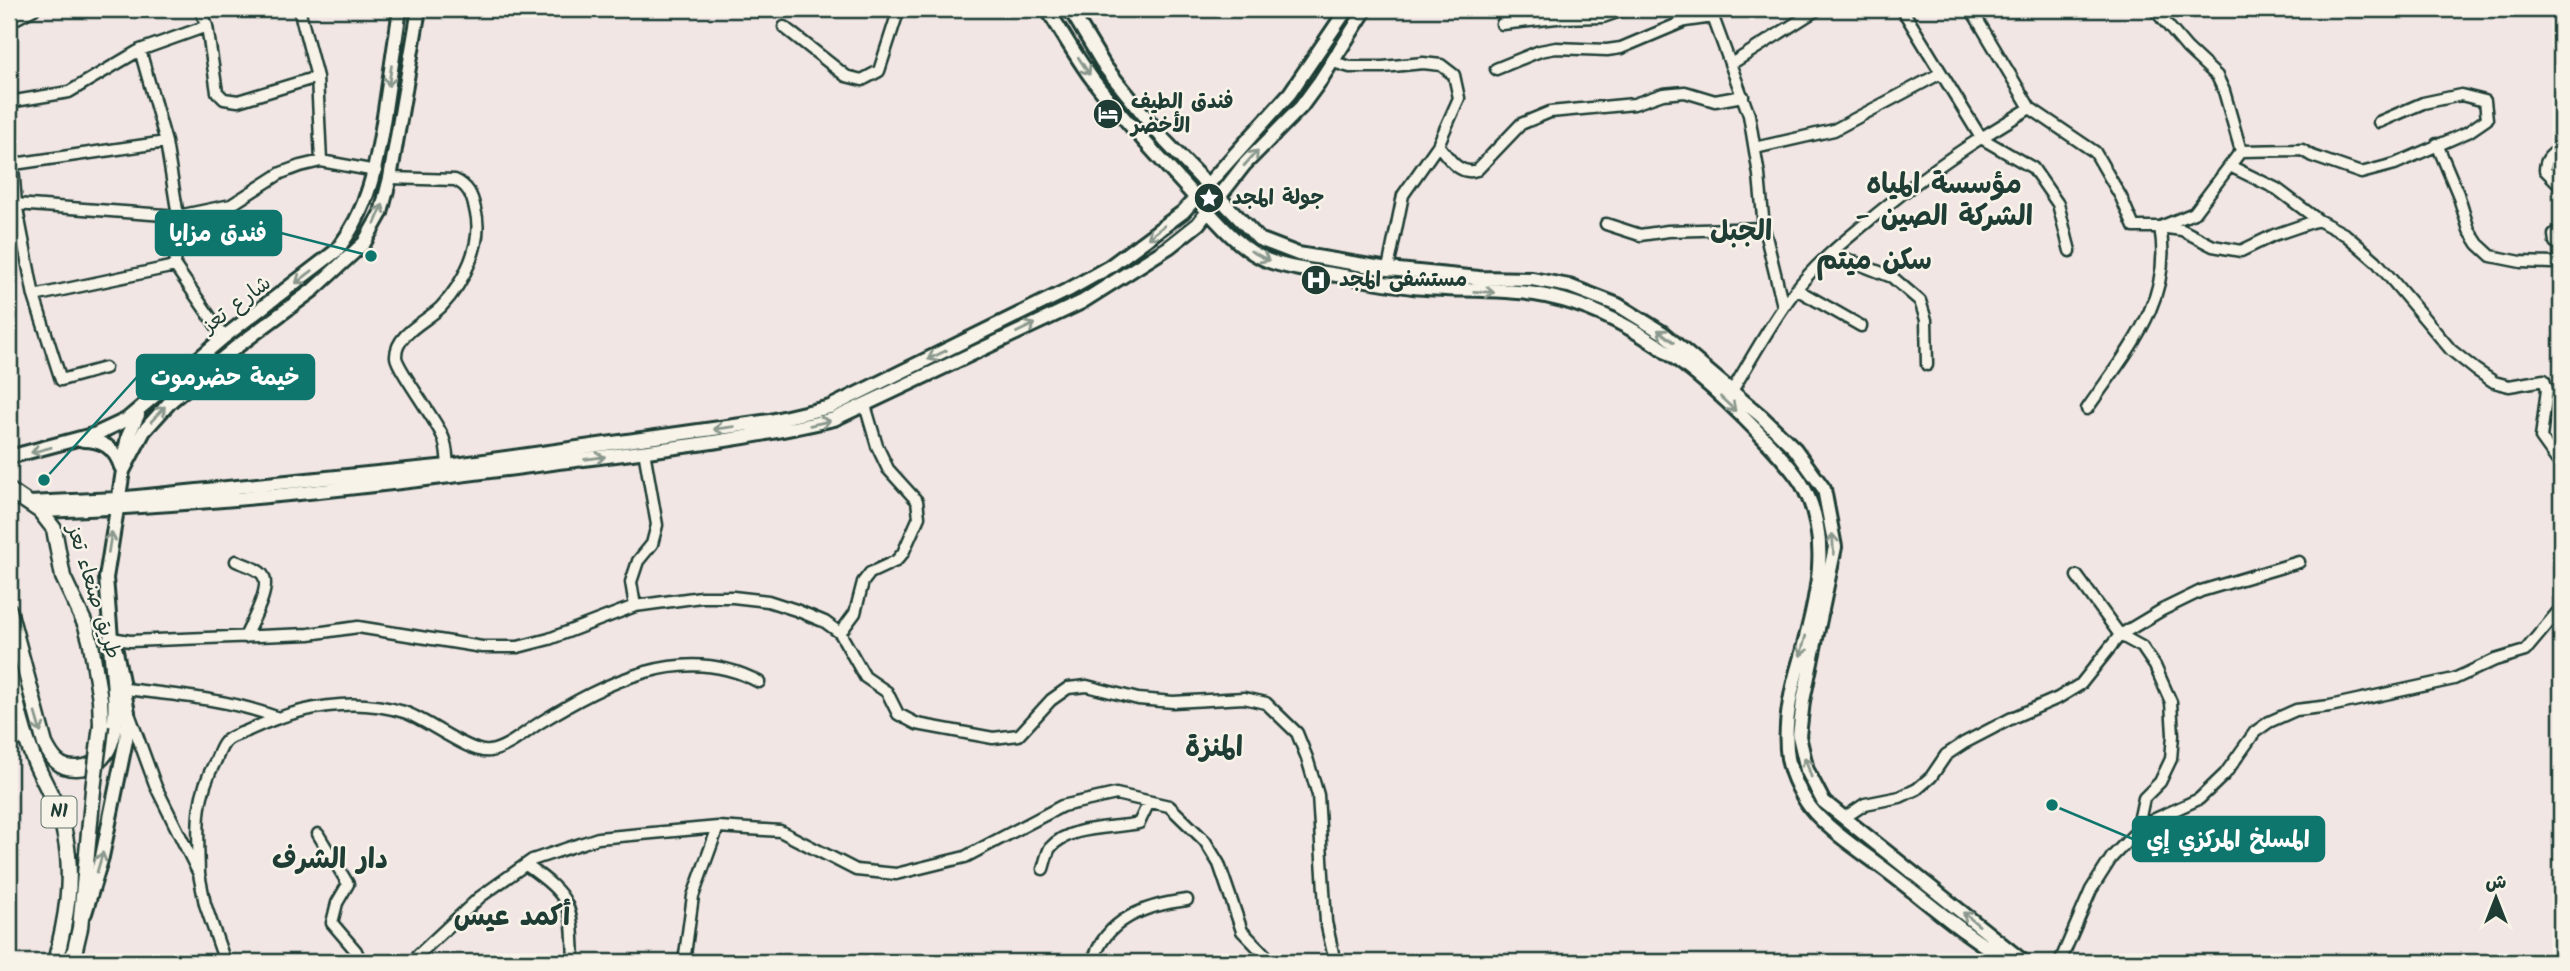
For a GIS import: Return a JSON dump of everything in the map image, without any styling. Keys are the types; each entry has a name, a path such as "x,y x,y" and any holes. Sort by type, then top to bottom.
{"highway":[{"name":"طريق صنعاء تعز","path":"9,490 34,507 54,529 63,577 86,626 95,665 101,726 80,928"},
{"path":"9,610 45,744 52,758 61,766 79,768 93,763 104,752 112,737 116,702 111,638"},
{"name":"N1","path":"9,670 15,724 26,737 59,812 67,846 68,898 55,962"},
{"name":"N1","path":"72,962 80,928"}],"main road":[{"name":"شارع تعز","path":"9,457 112,428 336,251 349,235 363,209 376,171 400,9"},
{"name":"شارع تعز","path":"80,928 102,857 126,740 128,712 125,689 111,638 106,578 122,471 144,431 171,401 234,348 313,290 364,243 381,213 390,178 419,9"},
{"path":"1047,9 1092,79 1154,153 1251,252 1268,261 1295,268 1412,286 1535,294 1570,303 1602,316 1659,347 1694,373 1753,427 1804,487 1816,523 1821,554 1817,594 1792,688 1788,724 1788,759 1800,791 1815,813 1982,944 2011,962"},
{"path":"1070,9 1105,66 1165,141 1259,239 1298,254 1388,269 1479,278 1532,279 1569,286 1618,306 1663,333 1795,449 1824,489 1835,547 1823,616 1803,701 1799,736 1807,770 1823,801 2024,962"},
{"path":"116,504 448,466 770,421 830,407 1109,267 1183,212 1274,112 1306,71 1347,9"},
{"path":"34,507 116,504 452,477 794,429 834,419 1082,302 1169,247 1198,224 1244,165 1301,107 1366,9"},
{"path":"1306,71 1320,81"},
{"path":"966,341 973,353"},
{"path":"122,471 128,436 144,405"},
{"path":"73,441 91,440 107,445 118,457 122,471"},
{"path":"1902,883 1911,871"}],"street":[{"path":"9,22 34,9"},
{"path":"200,9 207,26 217,92 224,99 238,101 317,77"},
{"path":"299,9 317,77 321,161"},
{"path":"784,27 846,76 862,80 879,71 900,9"},
{"path":"1518,9 1518,22"},
{"path":"1502,24 1557,18 1603,17 1626,9"},
{"path":"1731,64 1818,9"},
{"path":"1902,9 1981,138 2033,168 2058,204 2070,251"},
{"path":"1971,9 2030,108 2095,152 2121,197 2134,227 2182,230 2213,246 2241,251 2274,235 2318,220"},
{"path":"2154,9 2187,48 2217,76 2241,151"},
{"path":"1496,69 1540,51 1556,48 1621,48 1685,21 1713,13 1749,115 1764,228 1783,306"},
{"path":"9,102 69,92 140,50 207,26"},
{"path":"140,50 166,142 178,216 175,266 224,337"},
{"path":"1333,62 1350,67 1423,63 1441,65 1454,75 1459,98 1438,145 1403,195 1388,269"},
{"path":"1755,148 1833,130 1941,73"},
{"path":"1438,145 1457,168 1470,173 1477,170 1521,124 1550,112 1634,104 1663,94 1685,92 1715,101 1743,96"},
{"path":"2241,151 2302,150 2361,173 2395,164 2468,132 2487,119 2485,101 2461,95 2423,103 2379,122"},
{"path":"1732,391 1783,306 1831,253 1944,162 2030,108"},
{"path":"9,117 14,164 12,205 34,296 61,380 105,368"},
{"path":"14,164 166,142"},
{"path":"2437,144 2458,194 2469,230 2478,244 2491,256 2521,262 2561,260"},
{"path":"2561,148 2545,163 2546,170 2561,186"},
{"path":"2160,227 2194,213 2241,151"},
{"path":"12,205 178,216 231,205 281,173 321,161 376,171"},
{"path":"2230,166 2277,189 2318,220 2346,235 2376,261 2451,350 2476,370 2494,382 2509,386 2544,380 2547,389 2541,438 2561,466"},
{"path":"390,178 455,180 464,184 471,195 478,217 475,243 460,283 440,307 397,346 397,365 444,438 448,466"},
{"path":"1606,224 1640,235 1668,231 1764,228"},
{"path":"2087,409 2146,323 2160,287 2164,248 2160,227"},
{"path":"2561,229 2554,235 2555,242 2561,245"},
{"path":"1831,253 1892,277 1920,301 1926,320 1927,365"},
{"path":"34,296 175,266"},
{"path":"1796,289 1861,326"},
{"path":"840,633 855,613 863,582 870,573 895,561 903,553 919,517 917,501 888,469 877,446 864,405"},
{"path":"635,606 631,582 638,562 652,544 657,525 644,451"},
{"path":"236,561 256,569 263,576 266,585 245,637"},
{"path":"1844,818 1865,804 1900,797 1917,789 1931,777 1946,755 1964,743 2081,684 2120,635 2201,591 2299,562"},
{"path":"2077,576 2120,635 2141,646 2155,666 2171,702 2171,760 2160,782 2144,798 2137,831"},
{"path":"111,638 130,641 245,637 309,634 358,627 482,647 518,647 549,639 635,606 701,597 768,601 824,622 840,633 866,677 887,692 898,714 917,724 957,733 993,738 1019,735 1051,700 1068,688 1087,686 1138,699 1172,702 1244,698 1266,703 1297,733 1318,795 1326,922 1335,962"},
{"path":"2060,962 2091,890 2112,857 2137,831 2155,819 2199,799 2225,774 2255,733 2269,722 2296,710 2330,706 2454,679 2495,660 2525,651 2561,608"},
{"path":"225,962 205,904 199,874 198,806 210,771 226,741 276,717 300,709 342,704 376,706 405,712 436,726 476,750 487,752 506,745 599,688 648,670 693,665 720,668 759,682"},
{"path":"125,689 200,697 247,706 276,717"},
{"path":"128,712 156,787 199,874"},
{"path":"9,742 26,737"},
{"path":"414,962 418,954 480,897 526,864 598,838 718,827 780,831 856,870 896,874 965,857 1062,806 1116,794 1169,806 1205,841 1219,864 1242,931 1272,962"},
{"path":"1043,869 1050,849 1066,836 1104,826 1139,823 1149,802"},
{"path":"684,962 694,896 718,827"},
{"path":"318,834 348,884 337,904 332,923 356,951 361,962"},
{"path":"526,864 566,898 573,927 574,962"},
{"path":"1093,962 1098,946 1125,918 1160,903 1187,900"}],"place":[{"name":"فندق الطيف الأخضر","path":"1108,114"},
{"name":"جولة المجد","path":"1209,198"},
{"name":"فندق مزايا","path":"371,256"},
{"name":"مستشفى المجد","path":"1316,280"},
{"name":"خيمة حضرموت","path":"44,480"},
{"name":"المسلخ المركزي إي","path":"2052,805"}],"district":[{"name":"مؤسسة المياه - الشركة الصين","path":"1944,201"},
{"name":"الجبل","path":"1741,232"},
{"name":"سكن ميتم","path":"1874,261"},
{"name":"المنزة","path":"1214,748"},
{"name":"دار الشرف","path":"330,860"},
{"name":"أكمد عيس","path":"512,917"}]}
